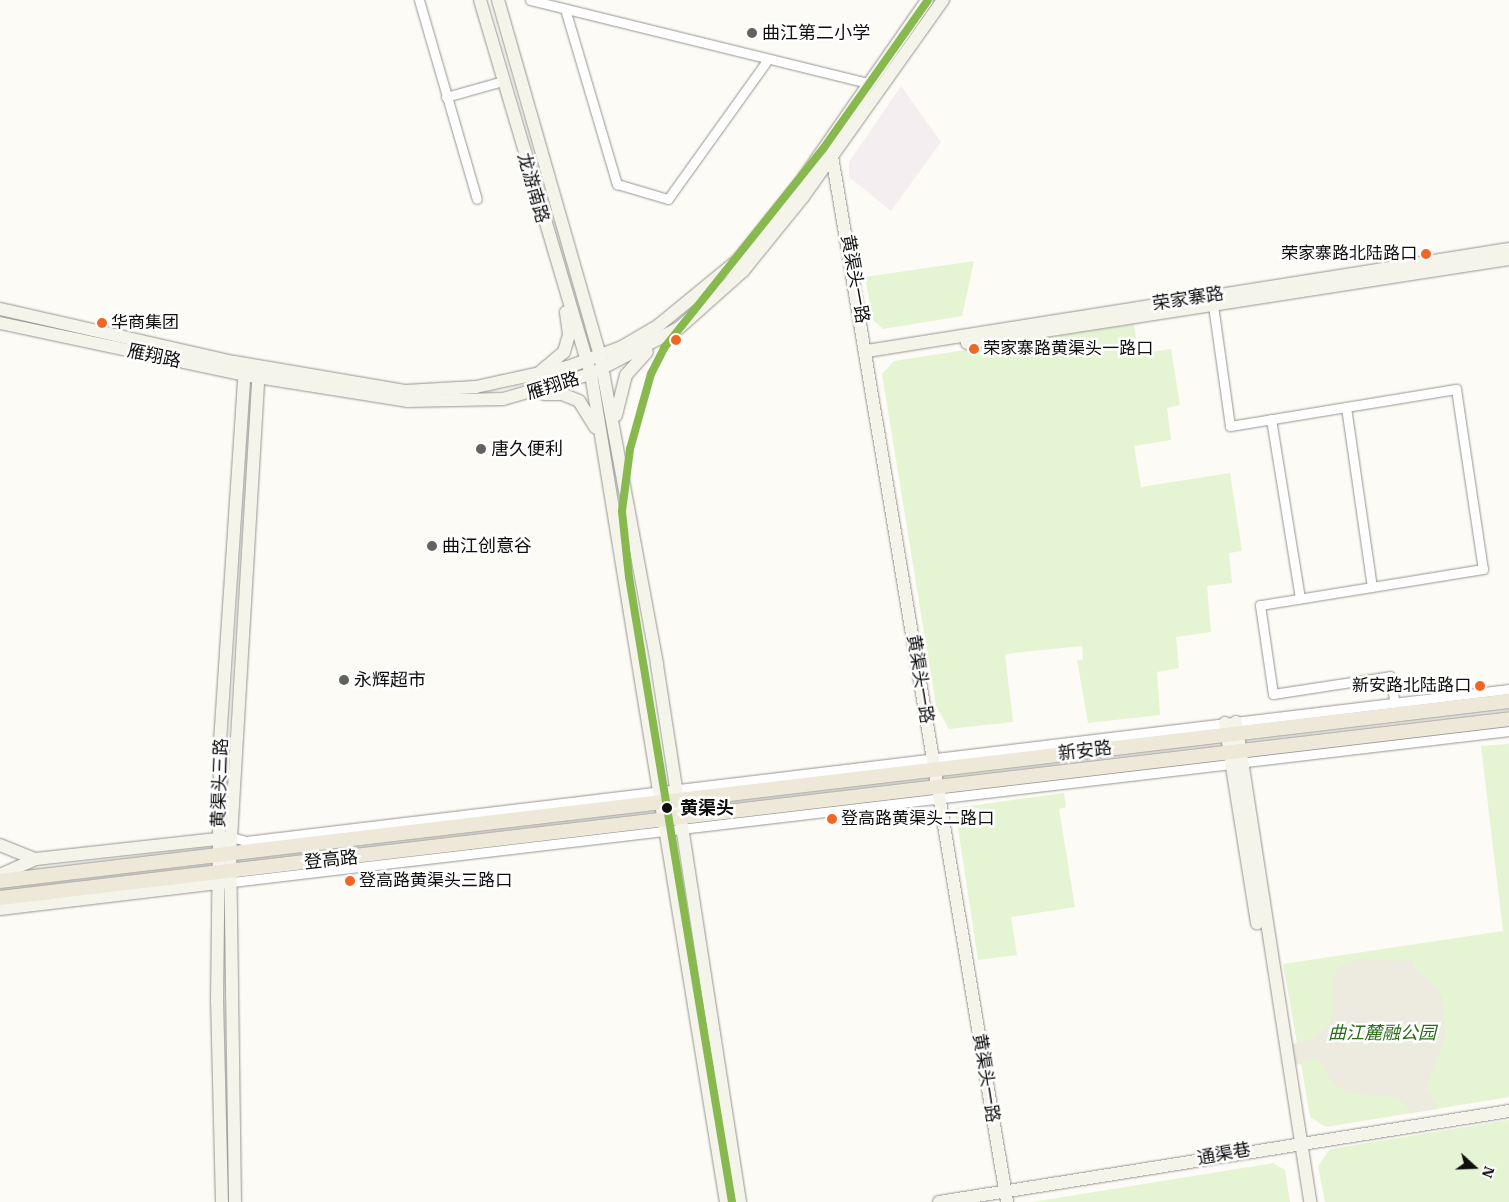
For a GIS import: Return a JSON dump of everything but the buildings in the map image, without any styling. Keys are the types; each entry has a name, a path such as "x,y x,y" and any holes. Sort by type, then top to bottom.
{"main road":[{"name":"新安路","path":"660,797 1232,728 1509,701"},
{"name":"新安路","path":"663,827 1235,758 1509,719"},
{"name":"登高路","path":"0,898 222,860 660,797"},
{"name":"登高路","path":"222,860 232,877 663,827"},
{"name":"登高路","path":"0,881 222,860"}],"street":[{"path":"418,0 477,199"},
{"name":"龙游南路","path":"480,0 564,292 591,374 660,797 663,827 726,1202"},
{"name":"龙游南路","path":"498,0 600,356 615,435"},
{"path":"530,0 766,62 867,83"},
{"name":"雁翔路","path":"0,324 245,370 405,391 463,389 532,377 587,361 600,356 672,317 732,266 800,183 867,83 927,0"},
{"name":"雁翔路","path":"259,372 407,401 466,403 526,394 591,374 661,338 692,318 743,271 832,156 943,0"},
{"path":"565,9 618,184 668,199 766,62"},
{"path":"446,97 503,81"},
{"name":"黄渠头一路","path":"832,156 867,355 1006,1196"},
{"name":"荣家寨路","path":"867,355 1509,249"},
{"name":"荣家寨路","path":"867,355 1213,305 1509,259"},
{"path":"532,377 557,360 567,346 564,292"},
{"path":"1213,305 1230,426 1456,389 1483,568 1260,605 1273,694 1390,676 1395,703"},
{"name":"雁翔路","path":"0,309 245,370"},
{"path":"661,338 626,376 618,399 615,435 678,795 740,1202"},
{"name":"黄渠头三路","path":"225,838 245,370"},
{"name":"黄渠头三路","path":"222,1202 218,883 225,838 259,372"},
{"path":"526,394 562,394 579,402 602,443"},
{"path":"1346,407 1372,587"},
{"path":"1271,419 1300,598"},
{"path":"1310,1202 1298,1143 1235,758 1232,728 1395,703 1509,689"},
{"path":"1235,758 1509,731"},
{"path":"0,875 36,859 225,838 246,841 660,797"},
{"path":"0,845 14,854 36,859"},
{"path":"0,909 218,883 232,877 235,1202"},
{"path":"0,905 25,894"},
{"name":"通渠巷","path":"939,1202 1006,1196 1298,1143 1509,1111"},
{"path":"1298,1143 1304,1202"}],"shaded area":[{"path":"901,86 941,142 891,211 849,177 849,162"},
{"path":"1359,959 1414,961 1413,969 1429,979 1442,998 1445,1037 1426,1088 1438,1109 1412,1113 1398,1097 1349,1094 1332,1083 1322,1063 1313,1059 1289,1066 1285,1046 1311,1039 1328,1027 1333,1010 1332,980 1339,967"}],"green space":[{"path":"974,261 962,316 883,329 873,320 865,277"},
{"path":"1134,324 1138,354 1171,349 1180,405 1167,408 1171,440 1134,446 1141,487 1230,473 1242,551 1229,553 1232,583 1207,586 1211,632 1176,637 1179,668 1157,672 1160,715 1088,723 1077,660 1083,660 1082,646 1005,654 1013,722 949,729 936,706 882,374 894,361"},
{"name":"曲江麓融公园","path":"1509,744 1509,1097 1326,1127 1310,1117 1301,1064 1289,1066 1297,1043 1283,964 1503,931 1481,746"},
{"path":"1064,793 1066,807 1059,809 1075,907 1011,917 1017,955 978,960 955,808"},
{"path":"1509,1120 1509,1202 1325,1202 1318,1166 1330,1149"},
{"path":"1273,1163 1285,1170 1290,1202 1033,1202"}],"transit line":[{"path":"732,1202 629,577 622,511 630,449 651,374 664,348 823,149 928,0"}],"place":[{"name":"曲江第二小学","path":"752,33"},
{"name":"荣家寨路北陆路口","path":"1426,254"},
{"name":"华商集团","path":"102,323"},
{"name":"荣家寨路黄渠头一路口","path":"974,349"},
{"name":"唐久便利","path":"481,449"},
{"name":"曲江创意谷","path":"432,546"},
{"name":"永辉超市","path":"344,680"},
{"name":"新安路北陆路口","path":"1480,686"},
{"name":"黄渠头","path":"667,808"},
{"name":"登高路黄渠头二路口","path":"832,819"},
{"name":"登高路黄渠头三路口","path":"350,881"}]}
